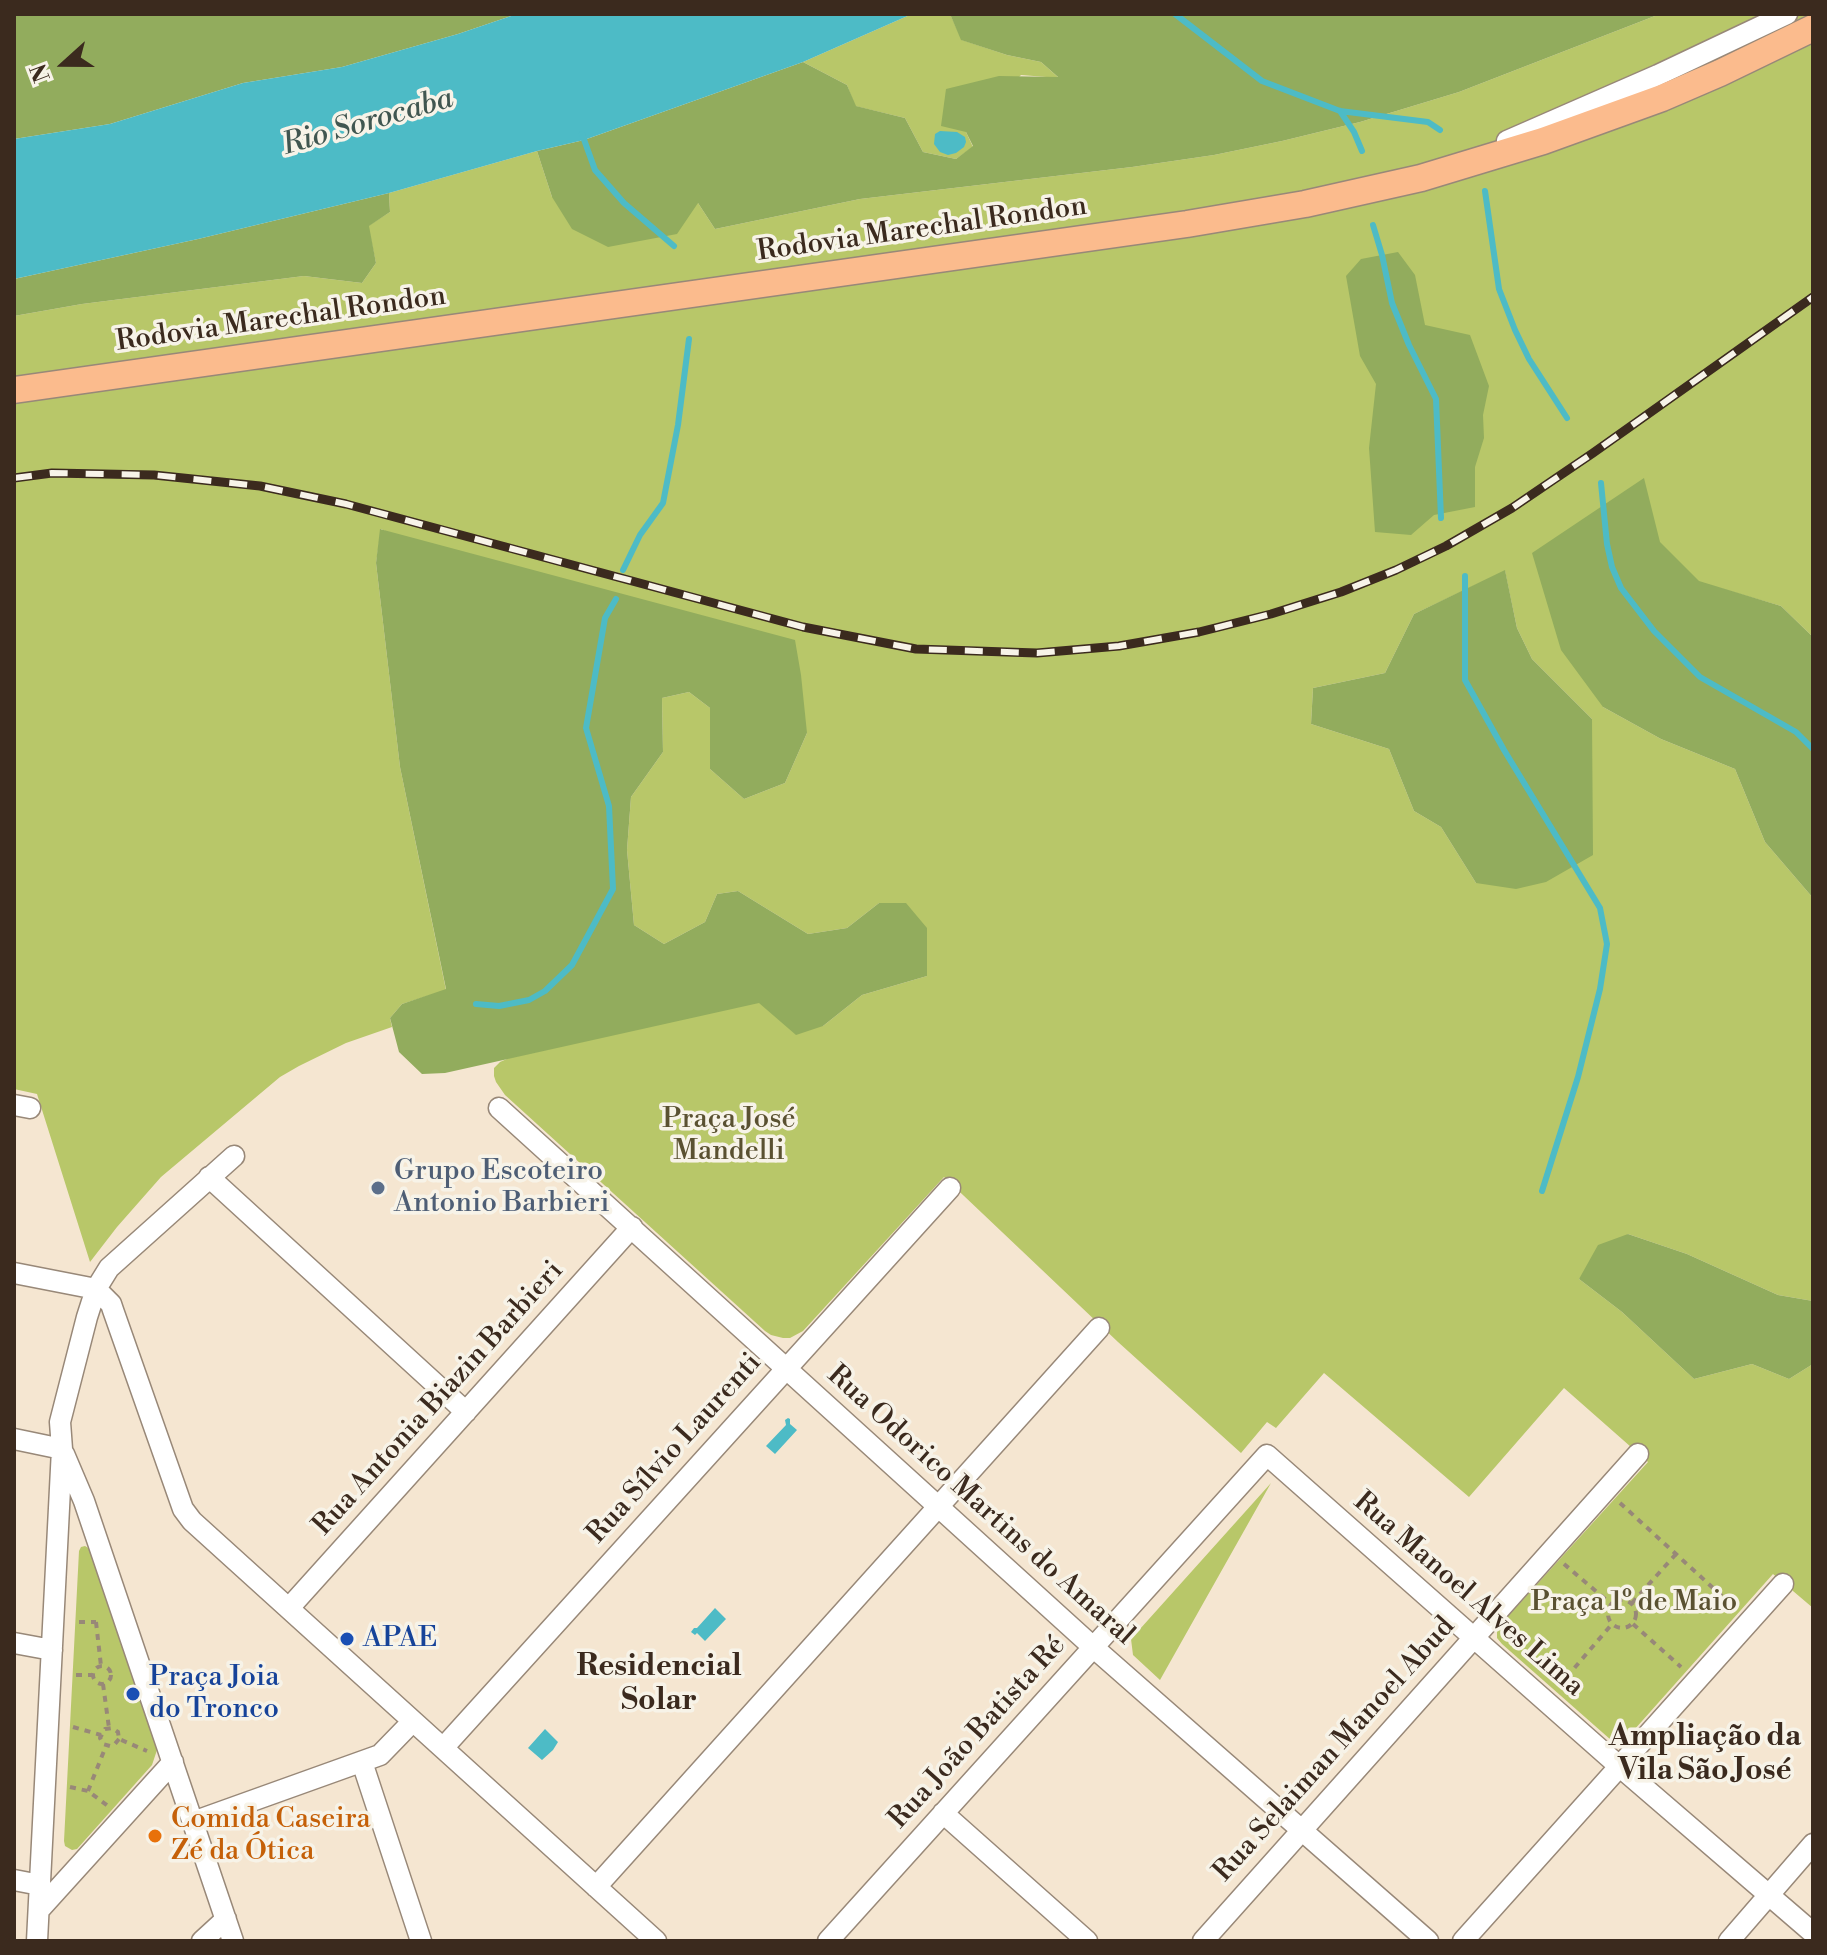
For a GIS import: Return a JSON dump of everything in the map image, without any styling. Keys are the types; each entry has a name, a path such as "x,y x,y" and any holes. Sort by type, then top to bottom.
{"main road":[{"name":"Rodovia Marechal Rondon","path":"14,390 1187,224 1305,204 1421,178 1543,141 1720,73 1813,28"}],"street":[{"path":"1421,178 1629,88 1787,14"},
{"name":"Rua Odorico Martins do Amaral","path":"499,1108 1093,1647 1428,1941"},
{"path":"37,1941 62,1449 60,1422 87,1317 96,1289 109,1268 234,1156"},
{"path":"209,1177 466,1412"},
{"name":"Rua Sílvio Laurenti","path":"443,1748 950,1188"},
{"name":"Rua Antonia Biazin Barbieri","path":"289,1608 632,1227"},
{"path":"14,1273 96,1289 111,1304 183,1509 192,1521 656,1941"},
{"path":"596,1887 1099,1328"},
{"path":"14,1439 62,1449"},
{"path":"62,1449 84,1501 233,1941"},
{"name":"Rua Selaiman Manoel Abud","path":"1203,1941 1638,1454"},
{"name":"Rua Manoel Alves Lima","path":"1267,1455 1813,1933"},
{"name":"Rua João Batista Ré","path":"828,1941 1267,1455"},
{"path":"1463,1941 1783,1584"},
{"path":"14,1643 52,1650"},
{"path":"193,1822 380,1755 413,1721"},
{"path":"39,1910 173,1762"},
{"path":"362,1762 421,1941"},
{"path":"943,1813 1087,1941"},
{"path":"1729,1941 1813,1844"},
{"path":"14,1880 40,1885"},
{"path":"202,1941 226,1919"}],"path":[{"path":"1618,1501 1737,1609"},
{"path":"1632,1603 1676,1554"},
{"path":"1562,1563 1611,1604"},
{"path":"1617,1600 1632,1603 1636,1617 1633,1624 1618,1628 1612,1624 1608,1618 1611,1604 1617,1600"},
{"path":"79,1622 103,1621"},
{"path":"96,1622 101,1666"},
{"path":"1560,1685 1612,1624"},
{"path":"1633,1624 1683,1669"},
{"path":"101,1666 108,1668 111,1674 109,1681 103,1684 96,1682 93,1675 95,1669 101,1666"},
{"path":"76,1675 93,1675"},
{"path":"103,1684 109,1728"},
{"path":"73,1727 101,1735"},
{"path":"106,1746 101,1741 101,1735 109,1728"},
{"path":"106,1746 114,1745 119,1739 118,1732 109,1728"},
{"path":"119,1739 153,1753"},
{"path":"88,1791 106,1746"},
{"path":"70,1787 88,1791 110,1808"}],"green space":[{"path":"14,14 517,14 342,67 243,83 110,124 14,139"},
{"path":"912,14 950,14 962,40 1041,62 1059,78 1021,75 966,132 973,147 956,159 923,152 905,118 855,106 847,85 803,62"},
{"path":"950,14 1660,14 1459,92 1360,122 1214,155 860,199 715,229 698,203 677,234 608,247 572,229 552,197 537,151 584,140 803,62 847,85 856,106 905,118 923,152 956,159 973,146 966,132 941,126 946,89 999,76 1058,77 1041,62 961,40"},
{"path":"1660,14 1813,14 1813,637 1781,606 1699,582 1659,542 1603,707 1661,739 1735,769 1765,842 1813,898 1813,1301 1778,1295 1687,1254 1628,1234 1579,1279 1622,1312 1694,1379 1752,1364 1789,1379 1813,1364 1813,1608 1773,1574 1626,1739 1611,1740 1497,1638 1500,1625 1648,1462 1564,1388 1469,1497 1324,1373 1276,1428 1267,1422 1241,1453 1118,1342 944,1177 803,1331 783,1338 765,1331 505,1095 496,1082 494,1068 509,1058 759,1002 823,1026 862,995 927,976 879,903 847,928 808,934 738,891 717,894 705,922 664,944 634,925 627,850 631,797 663,752 662,698 689,692 710,708 710,769 744,799 785,783 807,733 381,529 376,563 400,767 446,990 402,1004 390,1018 392,1027 346,1043 280,1077 161,1177 90,1262 37,1094 14,1089 14,316 82,304 304,276 362,283 376,263 368,226 390,212 389,193 537,151 552,197 698,203 715,229 860,199 1214,155 1360,122 1459,92","holes":["1505,571 1517,628 1532,659 1592,719 1476,883 1441,827 1414,811 1389,749 1311,724 1313,688 1385,673 1414,614"]},
{"path":"389,193 390,212 369,226 376,263 362,283 304,276 82,304 14,316 14,279"},
{"path":"1398,252 1415,275 1425,325 1470,335 1489,386 1483,415 1484,438 1475,467 1475,507 1434,515 1411,535 1375,532 1369,448 1376,384 1360,356 1346,276 1361,259"},
{"path":"1644,478 1660,542 1699,581 1781,606 1813,637 1813,898 1765,842 1735,769 1661,739 1603,707 1561,650 1532,553"},
{"path":"380,529 795,640 807,733 785,783 744,799 710,769 710,708 689,692 662,698 663,752 631,797 627,850 634,925 664,944 705,922 717,894 738,891 808,934 847,928 879,903 906,903 927,928 927,976 862,995 823,1026 796,1035 759,1003 445,1073 422,1074 399,1052 390,1018 402,1004 446,989 400,767 376,563"},
{"path":"1505,570 1517,628 1532,659 1592,719 1593,855 1546,882 1516,889 1476,883 1441,827 1414,811 1389,749 1311,724 1313,688 1385,673 1414,614"},
{"path":"1628,1234 1687,1254 1778,1295 1813,1301 1813,1364 1789,1379 1752,1364 1694,1379 1622,1312 1579,1279 1598,1245"},
{"path":"1271,1483 1160,1680 1133,1655 1131,1639"},
{"path":"85,1546 90,1549 157,1750 152,1765 77,1849 72,1850 65,1846 64,1841 79,1551"}],"water":[{"name":"Rio Sorocaba","path":"517,14 912,14 803,62 584,140 389,193 14,279 14,139 110,124 243,83 342,67"},
{"path":"940,131 957,132 965,137 964,147 948,155 940,152 934,144 935,134"},
{"path":"788,1418 797,1430 775,1454 766,1446 786,1425"},
{"path":"715,1608 726,1619 705,1641 697,1633 691,1632"},
{"path":"545,1729 558,1742 542,1760 528,1748"}],"waterway":[{"path":"1175,14 1262,81 1340,111 1428,122 1440,130"},
{"path":"1340,111 1362,151"},
{"path":"582,134 595,170 624,203 674,246"},
{"path":"1485,191 1499,289 1529,359 1567,418"},
{"path":"1373,225 1392,303 1436,399 1441,518"},
{"path":"623,570 640,535 663,503 678,425 689,339"},
{"path":"1601,483 1612,567 1621,588 1654,631 1700,677 1796,732 1813,749"},
{"path":"1465,576 1465,680 1600,908 1607,944 1600,989 1578,1077 1542,1191"},
{"path":"476,1004 499,1006 529,1000 545,991 572,965 613,889 609,806 586,728 605,618 616,599"}],"railway":[{"path":"14,478 52,473 154,475 260,486 346,504 803,627 916,649 1037,653 1119,646 1199,632 1271,614 1341,592 1446,546 1512,508 1813,297"}],"place":[{"name":"Grupo Escoteiro Antonio Barbieri","path":"378,1188"},
{"name":"APAE","path":"347,1639"},
{"name":"Praça Joia do Tronco","path":"133,1694"},
{"name":"Comida Caseira Zé da Ótica","path":"155,1836"}],"district":[{"name":"Residencial Solar","path":"659,1685"},
{"name":"Ampliação da Vila São José","path":"1705,1755"}],"park label":[{"name":"Praça José Mandelli","path":"729,1136"},
{"name":"Praça 1º de Maio","path":"1634,1603"}]}
